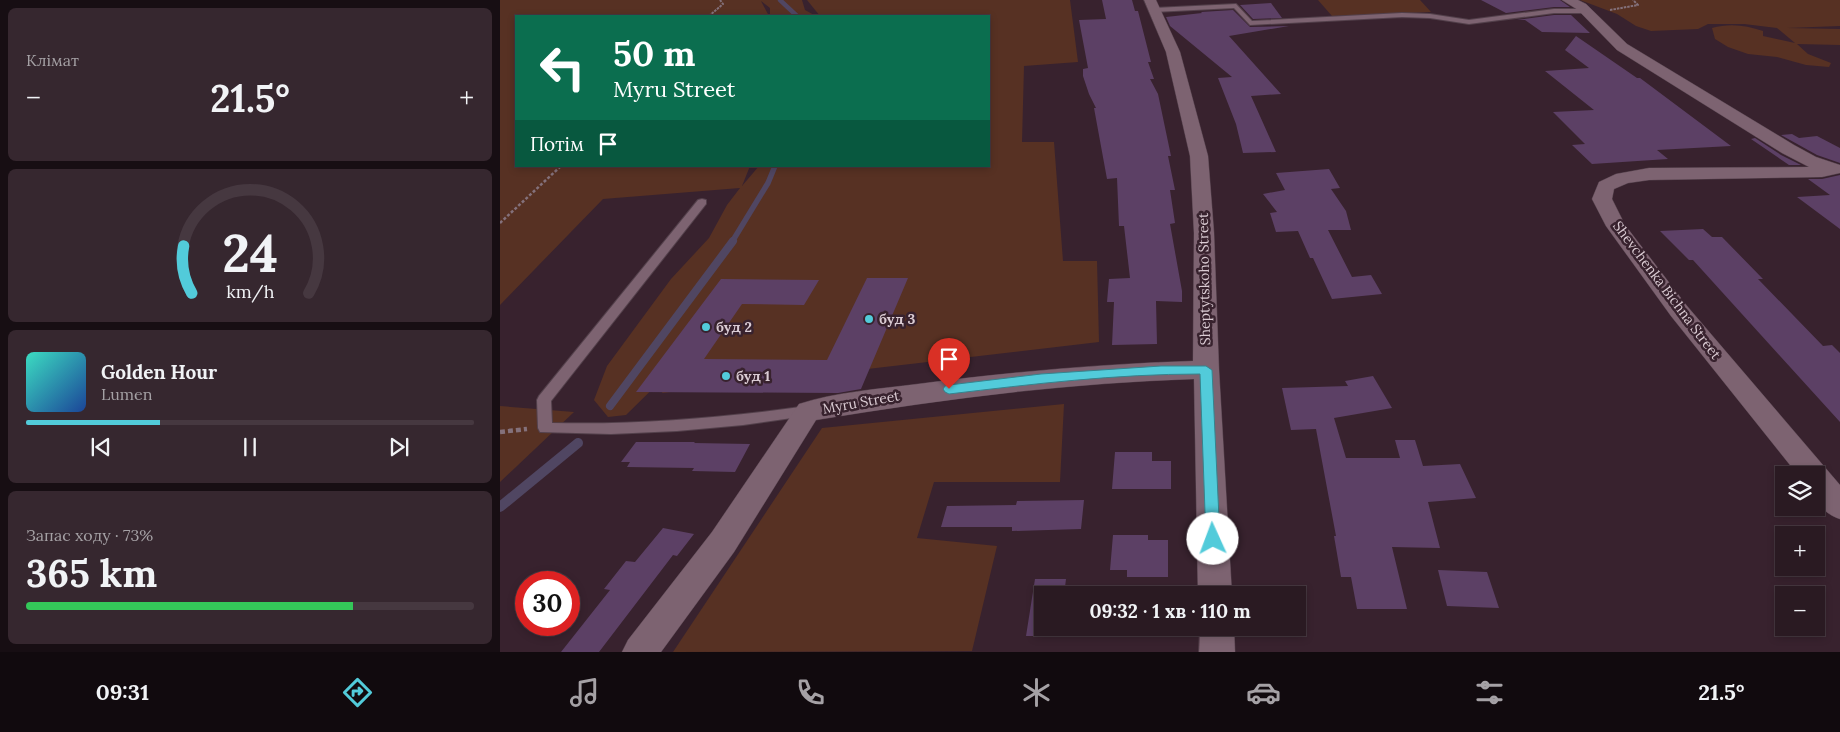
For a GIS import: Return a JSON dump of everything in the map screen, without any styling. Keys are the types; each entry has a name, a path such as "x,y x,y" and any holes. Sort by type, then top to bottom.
{"street":[{"path":"1568,0 1589,14 1622,47 1810,161 1837,170"},
{"name":"Sheptytskoho Street","path":"1152,5 1173,52 1200,156 1215,586"},
{"name":"Shevchenka Bichna Street","path":"1807,466 1679,311 1616,226 1602,199 1606,186 1622,178 1649,174 1822,172 1837,170"},
{"name":"Myru Street","path":"640,652 722,542 808,411 912,394 1041,378 1161,370 1206,370"},
{"name":"Shevchenka Bichna Street","path":"1825,488 1840,506"},
{"path":"1217,636 1218,652"}],"lane":[{"path":"1152,5 1236,6 1250,23 1402,15 1430,16 1470,22 1554,11 1589,14"},
{"path":"702,202 544,400 545,428 594,430 755,419 808,411"}],"path":[{"path":"710,15 723,4 720,0"},
{"path":"1589,14 1634,7 1638,5 1634,0"},
{"path":"500,223 560,167"},
{"path":"500,432 545,428"}],"shaded area":[{"path":"500,0 802,0 805,10 814,15 770,15 770,8 761,1 768,15 515,15 515,167 750,167 742,186 758,167 990,167 990,15 819,15 807,0 1070,0 1078,62 1024,66 1022,142 1054,142 1063,261 1097,261 1099,342 662,393 680,362 626,415 608,417 594,400 607,366 671,279 709,238 727,205 740,188 603,199 500,305"},
{"path":"1318,0 1420,0 1431,12 1332,16"},
{"path":"1580,0 1840,0 1840,26 1787,28 1840,29 1840,45 1797,44 1808,54 1831,63 1829,67 1806,65 1777,57 1748,54 1728,47 1715,39 1712,28 1731,25 1750,27 1763,31 1763,36 1795,43 1777,28 1744,24 1708,24 1698,29 1651,31 1636,26 1617,14"},
{"path":"1064,404 1060,482 934,482 917,538 997,546 972,651 673,652 822,428"},
{"path":"500,406 574,412 500,482"}],"building":[{"path":"1102,0 1132,0 1135,11 1138,11 1151,62 1148,62 1154,79 1150,79 1158,94 1171,156 1168,156 1175,190 1170,190 1175,223 1170,224 1182,291 1182,302 1156,301 1157,344 1112,345 1114,302 1107,302 1109,279 1130,278 1124,226 1119,226 1117,178 1107,179 1094,108 1096,108 1083,76 1083,69 1088,68 1079,20 1106,19"},
{"path":"1481,0 1560,0 1570,7 1506,13"},
{"path":"1271,3 1282,18 1253,19 1240,5"},
{"path":"1233,10 1250,27 1289,26 1229,36 1281,94 1251,96 1276,152 1243,153 1236,124 1218,78 1232,77 1170,26 1166,17"},
{"path":"1554,15 1571,15 1590,33 1542,32 1525,20 1517,20"},
{"path":"1576,36 1637,78 1640,78 1731,146 1657,150 1668,159 1592,164 1572,145 1585,144 1553,112 1594,110 1545,71 1589,68 1565,50"},
{"path":"1792,134 1799,138 1817,136 1840,148 1840,163 1817,155 1781,135"},
{"path":"1755,138 1801,165 1789,165 1751,139"},
{"path":"1329,169 1340,188 1331,189 1346,211 1351,230 1328,230 1352,277 1371,275 1382,294 1332,299 1298,231 1276,232 1270,213 1277,212 1263,194 1285,190 1276,173"},
{"path":"1840,175 1840,229 1797,197 1830,195 1808,179 1822,179"},
{"path":"1703,229 1712,237 1722,237 1763,279 1758,279 1823,346 1832,345 1840,353 1840,422 1693,260 1689,260 1660,231"},
{"path":"867,278 908,278 861,389 838,393 636,392 721,279 819,280 804,305 742,304 704,359 827,360"},
{"path":"1373,376 1392,408 1334,418 1346,458 1400,458 1395,440 1415,440 1423,466 1460,464 1476,498 1428,502 1440,548 1392,547 1407,609 1357,609 1351,577 1341,577 1334,536 1336,536 1316,429 1291,430 1282,388 1348,386 1345,381"},
{"path":"636,442 750,444 735,472 692,471 694,468 627,467 630,462 621,462"},
{"path":"1115,452 1152,452 1152,461 1171,461 1171,489 1112,489"},
{"path":"1084,500 1081,529 1012,531 1012,527 941,527 947,506 1016,505 1017,501"},
{"path":"663,528 694,534 677,556 673,555 599,652 561,652 574,636 580,636 580,628 610,590 604,589 626,561 635,562"},
{"path":"1113,535 1148,535 1148,540 1168,540 1168,577 1127,577 1127,570 1110,570"},
{"path":"1438,570 1487,572 1499,608 1447,606"},
{"path":"1035,579 1066,579 1065,586 1034,586 1034,636 1026,636"}],"waterway":[{"path":"780,0 796,15"},
{"path":"732,242 768,183 775,167"},
{"path":"610,406 733,241"},
{"path":"500,507 578,443"}],"place":[{"name":"буд 3","path":"869,319"},
{"name":"буд 2","path":"706,327"},
{"name":"буд 1","path":"726,376"}],"route":[{"path":"949,389 1041,378 1161,370 1206,370 1213,539"}]}
